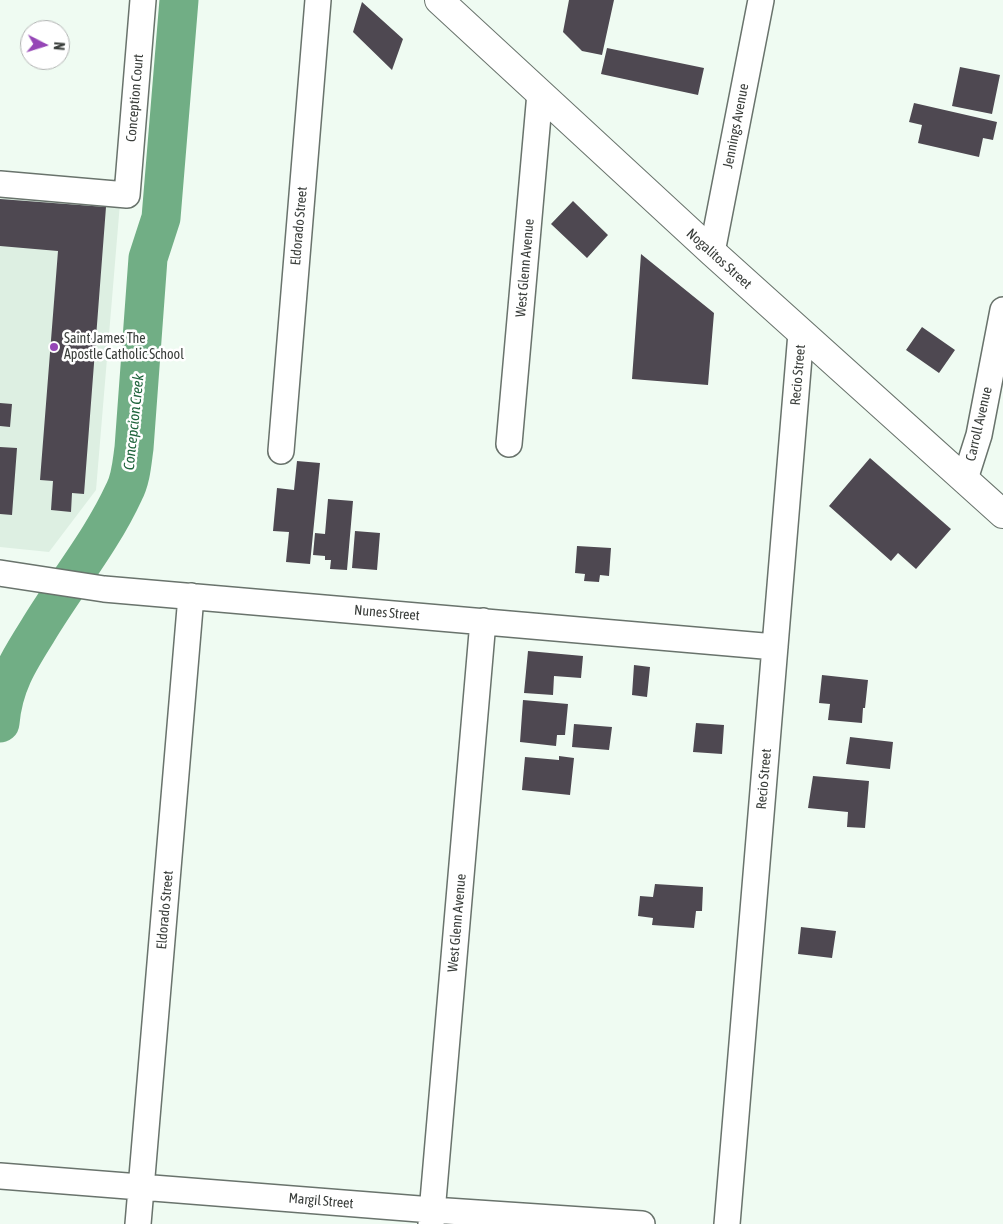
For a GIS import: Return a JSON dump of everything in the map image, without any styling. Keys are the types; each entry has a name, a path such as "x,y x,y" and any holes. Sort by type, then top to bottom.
{"main road":[{"name":"Nogalitos Street","path":"451,5 540,92 712,252 1003,514"}],"street":[{"name":"Conception Court","path":"0,184 127,196 143,0"},
{"name":"Eldorado Street","path":"281,451 318,0"},
{"name":"Jennings Avenue","path":"712,252 761,0"},
{"name":"West Glenn Avenue","path":"509,444 540,92"},
{"name":"Carroll Avenue","path":"965,479 979,435 1003,310"},
{"name":"Recio Street","path":"727,1224 801,334"},
{"name":"Nunes Street","path":"0,573 104,589 775,646"},
{"name":"Eldorado Street","path":"138,1224 191,596"},
{"name":"West Glenn Avenue","path":"432,1217 484,621"},
{"name":"Margil Street","path":"0,1176 141,1187 432,1217 642,1224"}],"shaded area":[{"name":"Saint James The Apostle Catholic School","path":"0,194 120,203 96,490 49,552 0,547"}],"building":[{"path":"569,0 614,0 602,55 582,51 563,32"},
{"path":"362,2 403,39 392,70 353,32"},
{"path":"607,48 704,68 698,95 601,74"},
{"path":"960,67 1000,75 992,114 952,106"},
{"path":"914,103 997,122 993,140 983,138 979,157 918,143 922,125 909,122"},
{"path":"0,199 106,207 84,494 72,493 71,512 51,510 53,481 40,480 58,251 0,246"},
{"path":"573,201 608,235 587,258 551,224"},
{"path":"641,254 714,313 708,385 632,379"},
{"path":"922,327 955,350 939,373 906,350"},
{"path":"0,403 12,404 10,427 0,426"},
{"path":"0,447 17,448 12,515 0,514"},
{"path":"870,458 951,529 916,569 898,553 891,561 829,506"},
{"path":"297,461 320,463 310,564 286,562 289,532 273,531 277,488 294,490"},
{"path":"328,499 353,501 347,570 330,569 331,560 325,560 325,556 313,555 315,533 325,534"},
{"path":"355,531 380,533 377,570 352,568"},
{"path":"577,546 611,548 609,576 600,575 599,582 584,581 585,574 575,573"},
{"path":"528,651 583,656 581,678 554,676 553,695 524,693"},
{"path":"634,665 650,667 647,697 632,695"},
{"path":"822,675 868,680 862,723 828,720 830,704 819,703"},
{"path":"523,700 568,704 565,735 557,735 556,746 520,742"},
{"path":"696,723 724,725 722,754 693,752"},
{"path":"574,724 612,727 609,750 572,747"},
{"path":"850,737 893,742 890,769 846,764"},
{"path":"559,756 574,758 570,795 522,790 525,757 559,760"},
{"path":"813,776 869,781 865,828 847,827 848,812 808,808"},
{"path":"655,884 703,887 702,911 696,911 694,928 652,925 653,918 638,916 640,896 653,897"},
{"path":"801,927 836,931 832,958 798,954"}],"waterway":[{"name":"Concepcion Creek","path":"0,723 4,697 12,675 30,643 105,528 124,492 130,476 134,448 148,258 161,218 179,0"}],"place":[{"name":"Saint James The Apostle Catholic School","path":"54,347"}]}
